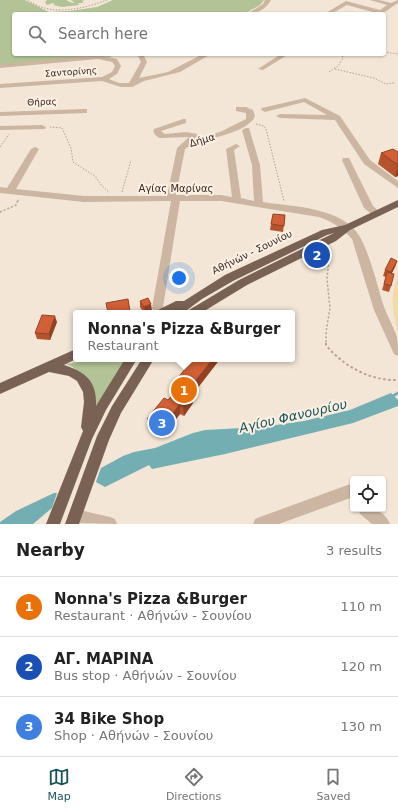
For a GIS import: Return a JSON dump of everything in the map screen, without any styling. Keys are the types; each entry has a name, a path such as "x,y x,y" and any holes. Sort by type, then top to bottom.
{"main road":[{"name":"Αθήνών - Σουνίου","path":"197,310 237,286 318,247 333,239 347,228 398,203"},
{"name":"Αθήνών - Σουνίου","path":"179,310 198,296 229,278 325,232 347,228"},
{"path":"168,310 198,296"},
{"path":"0,389 73,357"},
{"path":"53,524 86,438 102,406 128,362"},
{"path":"73,520 102,440 116,410 146,362"},
{"path":"48,367 65,368 81,376 86,384 91,397 86,438"}],"street":[{"path":"253,12 265,5 268,0"},
{"path":"373,0 392,5"},
{"path":"381,12 398,1"},
{"path":"331,12 346,4 375,12"},
{"path":"133,84 144,62 141,56"},
{"name":"Σαντορίνης","path":"0,86 103,79 127,86 144,79 159,77 183,69 205,56"},
{"path":"261,69 280,56"},
{"path":"0,66 98,57 115,60 118,66 115,73 103,79"},
{"path":"265,110 305,100 337,118 367,162 398,185"},
{"name":"Δήμα","path":"159,310 157,308 181,148 189,142 223,134 246,123 251,118 250,112 246,108 239,109"},
{"name":"Θήρας","path":"0,114 84,111"},
{"path":"280,116 337,118"},
{"path":"183,121 157,131 161,136 166,138 184,134 194,136 189,142"},
{"path":"0,128 42,127"},
{"path":"246,130 256,165 258,203"},
{"path":"236,146 230,149 237,201"},
{"path":"10,191 35,149"},
{"path":"346,160 364,199 370,208 377,214"},
{"name":"Αγίας Μαρίνας","path":"0,190 58,197 108,199 221,198 286,207 321,214 335,220 347,228"},
{"path":"347,228 358,242 379,310 398,351"},
{"path":"260,524 350,494"},
{"path":"369,512 383,524"},
{"path":"73,520 110,524"}],"path":[{"path":"28,0 31,3 47,9 70,9 97,4 107,0"},
{"path":"386,52 398,54"},
{"path":"329,72 335,69 343,58 342,56"},
{"path":"335,69 374,78 386,84 394,83"},
{"path":"256,124 264,126 266,129 286,207"},
{"path":"42,127 62,128 71,148 73,162 95,176 102,186 108,191 108,199"},
{"path":"0,147 11,128"},
{"path":"120,199 131,160"},
{"path":"0,212 16,205 22,193"},
{"path":"318,247 326,254 329,262 327,279 330,308 326,332 326,345 335,355 368,376 386,380 398,380"}],"green space":[{"path":"0,0 25,0 49,12 12,12 12,56 98,56 0,65"},
{"path":"47,0 66,0 72,3 75,2 71,1 72,0 85,0 82,1 84,3 78,3 79,5 62,7 53,5 55,4 53,3 47,5 45,2"},
{"path":"113,0 264,0 260,5 248,12 49,12 97,7"},
{"path":"77,362 124,362 94,413 95,395 91,382 82,373 66,364"}],"sand":[{"path":"398,274 398,332 394,317 393,297 395,282"}],"water":[{"path":"391,393 398,400 398,406 353,423 225,454 152,469 149,465 105,487 96,482 101,468 123,456 134,452 155,448 193,433 205,430 262,427 304,421 350,410"},
{"path":"54,493 57,493 52,508 33,524 0,524 0,522 16,511"}],"building":[{"path":"393,149 398,152 398,165 381,153"},
{"path":"273,214 285,215 284,226 271,224"},
{"path":"391,258 397,261 391,272 385,270"},
{"path":"387,272 394,274 391,286 384,284"},
{"path":"148,298 151,304 144,307 140,301"},
{"path":"128,299 130,310 107,310 106,303"},
{"path":"42,315 55,316 49,334 35,333"},
{"path":"191,362 211,362 188,390 193,393 183,406 180,404 162,428 147,419 164,398 168,400 180,386 174,383"}],"waterway":[{"name":"Αγίου Φανουρίου","path":"391,397 398,393"}],"place":[{"name":"ΑΓ. ΜΑΡΙΝΑ","path":"317,255"},
{"name":"Nonna's Pizza &Burger","path":"184,390"},
{"name":"34 Bike Shop","path":"162,423"}]}
